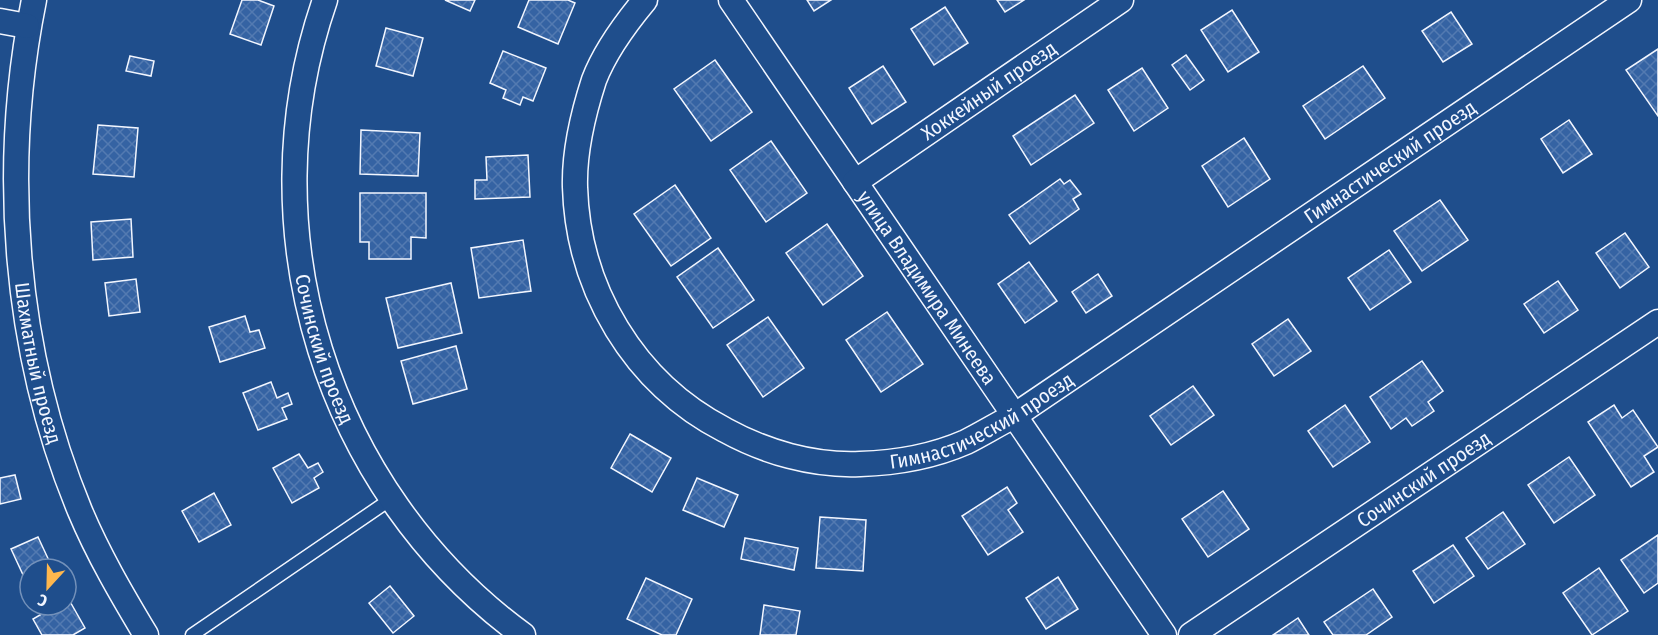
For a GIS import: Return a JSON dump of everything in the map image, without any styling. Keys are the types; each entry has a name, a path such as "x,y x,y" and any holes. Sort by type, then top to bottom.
{"street":[{"name":"Шахматный проезд","path":"34,0 27,26 16,108 13,191 18,273 31,355 51,435 80,512 116,586 146,635"},
{"name":"Сочинский проезд","path":"325,0 316,25 303,79 296,133 294,188 297,243 305,298 319,351 339,402 363,452 392,499 425,543 462,584 503,621 523,635"},
{"name":"Гимнастический проезд","path":"645,0 621,30 595,79 579,131 574,186 580,241 597,293 623,342 659,384 702,418 750,444 803,459 858,464 913,458 965,442 1014,416 1629,0"},
{"name":"улица Владимира Минеева","path":"731,0 1164,635"},
{"name":"Хоккейный проезд","path":"855,182 1122,0"},
{"path":"0,21 27,26"},
{"name":"Сочинский проезд","path":"1191,635 1658,322"}],"lane":[{"path":"192,635 392,499"}],"building":[{"path":"242,0 258,0 274,6 261,45 230,34"},
{"path":"445,0 475,0 470,11"},
{"path":"529,0 568,0 575,3 558,44 518,27"},
{"path":"807,0 831,0 814,11"},
{"path":"997,0 1024,0 1005,12"},
{"path":"945,7 968,43 934,65 911,29"},
{"path":"1232,10 1259,52 1228,72 1201,30"},
{"path":"1451,12 1472,44 1443,62 1422,31"},
{"path":"386,28 423,38 413,76 376,66"},
{"path":"1658,49 1658,116 1626,70"},
{"path":"503,51 546,68 533,101 523,97 520,105 503,98 506,90 490,83"},
{"path":"1186,55 1204,80 1190,90 1172,65"},
{"path":"130,56 154,61 151,76 126,71"},
{"path":"715,60 752,112 711,141 674,89"},
{"path":"883,66 906,102 872,124 849,88"},
{"path":"1363,66 1385,98 1325,139 1303,106"},
{"path":"1142,68 1168,108 1134,131 1108,90"},
{"path":"1075,95 1094,123 1031,165 1013,136"},
{"path":"1569,120 1592,154 1563,173 1541,139"},
{"path":"98,125 138,128 134,177 93,174"},
{"path":"361,130 420,133 418,176 360,174"},
{"path":"1244,138 1270,179 1228,207 1202,166"},
{"path":"771,141 807,193 766,222 730,170"},
{"path":"528,155 530,197 475,199 475,180 487,180 486,157"},
{"path":"1060,179 1064,184 1070,180 1081,194 1073,199 1079,209 1030,244 1009,215"},
{"path":"675,185 711,238 671,266 634,214"},
{"path":"360,193 426,193 426,238 411,237 411,259 369,259 369,242 360,242"},
{"path":"1440,200 1468,240 1422,271 1394,231"},
{"path":"131,219 133,257 93,260 91,222"},
{"path":"827,224 863,276 823,305 786,253"},
{"path":"1625,233 1649,267 1620,288 1596,253"},
{"path":"523,240 531,291 479,298 471,248"},
{"path":"718,248 754,300 713,328 677,277"},
{"path":"1389,250 1411,282 1370,310 1348,278"},
{"path":"1029,262 1057,301 1025,323 998,284"},
{"path":"1098,274 1112,296 1086,313 1072,292"},
{"path":"136,279 140,312 109,316 105,283"},
{"path":"1558,281 1578,310 1544,333 1524,304"},
{"path":"451,283 462,333 398,348 386,298"},
{"path":"887,312 923,364 881,392 846,340"},
{"path":"245,316 250,332 259,330 265,348 220,362 209,327"},
{"path":"768,317 804,368 763,397 727,345"},
{"path":"1288,319 1311,351 1274,376 1252,344"},
{"path":"456,346 467,389 413,404 401,361"},
{"path":"1422,361 1443,391 1428,402 1434,411 1412,426 1406,418 1391,429 1370,397"},
{"path":"271,382 277,398 288,393 292,404 282,408 287,419 258,430 243,393"},
{"path":"1193,386 1214,415 1171,445 1150,416"},
{"path":"1345,405 1370,442 1333,467 1308,431"},
{"path":"1614,405 1622,418 1633,410 1658,447 1644,456 1654,472 1631,487 1588,422"},
{"path":"630,434 671,458 652,492 611,468"},
{"path":"299,454 308,468 318,463 323,472 314,478 319,488 292,503 273,468"},
{"path":"1569,457 1595,495 1554,523 1528,485"},
{"path":"15,475 21,499 0,504 0,478"},
{"path":"697,478 738,495 724,527 683,510"},
{"path":"1007,487 1017,503 1008,510 1023,532 988,555 962,516"},
{"path":"1223,491 1249,529 1208,557 1182,519"},
{"path":"214,493 231,525 199,542 182,511"},
{"path":"1503,512 1525,544 1488,569 1466,538"},
{"path":"820,517 866,520 863,571 816,568"},
{"path":"1658,535 1658,583 1644,593 1621,560"},
{"path":"38,537 47,557 18,557 18,564 11,549"},
{"path":"745,538 798,548 794,570 741,559"},
{"path":"1453,545 1474,576 1434,603 1413,571"},
{"path":"1599,568 1628,611 1592,635 1563,593"},
{"path":"1058,577 1078,609 1046,629 1026,598"},
{"path":"646,578 692,599 676,635 662,635 627,619"},
{"path":"390,586 414,616 393,633 369,603"},
{"path":"1373,589 1392,617 1366,635 1333,635 1324,622"},
{"path":"764,605 800,611 796,635 760,635"},
{"path":"78,616 85,628 73,635 42,635 33,619"},
{"path":"1298,618 1309,635 1273,635"}]}
